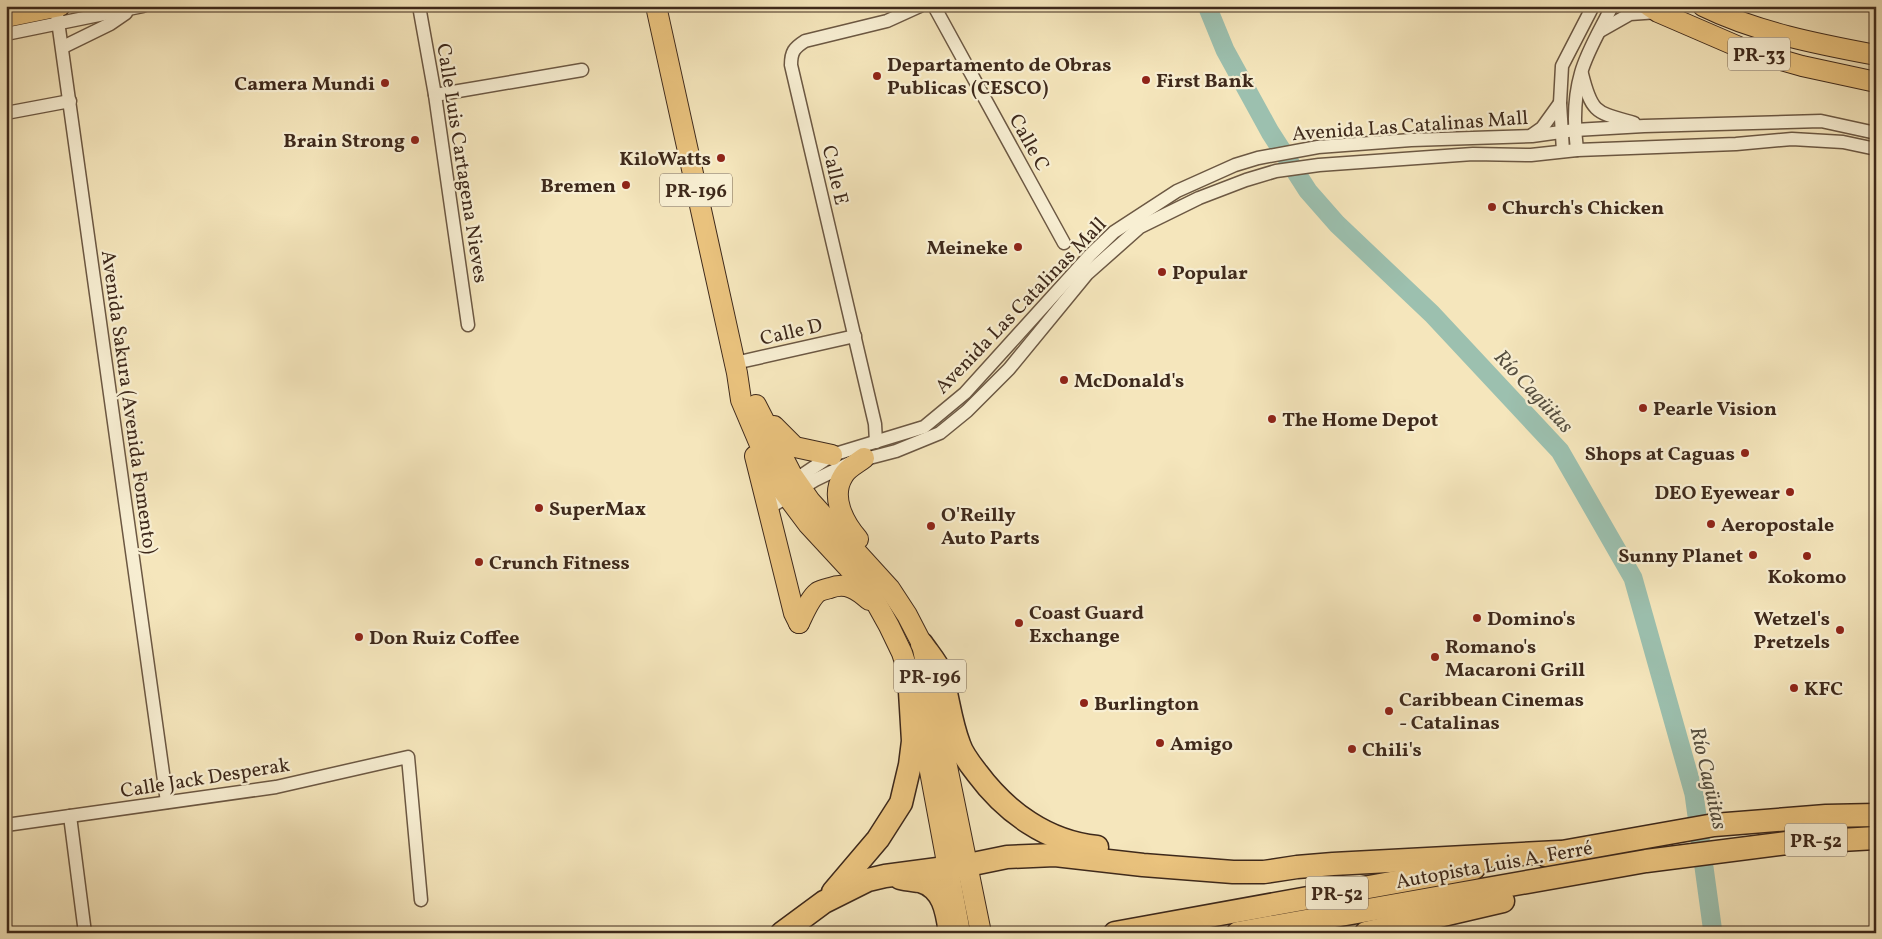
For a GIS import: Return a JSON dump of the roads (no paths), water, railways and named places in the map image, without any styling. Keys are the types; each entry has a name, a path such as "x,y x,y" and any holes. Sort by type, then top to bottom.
{"highway":[{"path":"922,644 940,671 952,724 960,747 970,764 998,800 1045,833 1086,846 1209,860 1297,866 1559,852"},
{"path":"824,902 878,839 901,802 910,765 913,741 909,675"},
{"path":"1754,821 1800,806 1876,800"},
{"name":"Autopista Luis A. Ferré","path":"1115,933 1714,825 1876,814"},
{"name":"Autopista Luis A. Ferré","path":"1238,933 1646,861 1818,840 1876,838"},
{"path":"782,933 824,902 862,882 892,875 1007,857 1055,856 1233,872 1264,872 1297,866"},
{"path":"1366,933 1507,900 1586,872"},
{"path":"892,875 933,887 942,900 951,907 950,933"}],"main road":[{"name":"PR-196","path":"656,6 736,368 741,400 750,407 775,480 783,494 869,590 896,639 916,696 958,866 975,901 981,933"},
{"name":"PR-33","path":"1703,6 1727,18 1809,41 1876,55"},
{"name":"PR-33","path":"1653,9 1746,50 1802,66 1876,82"},
{"path":"6,17 57,10"},
{"path":"750,407 795,447 832,455"},
{"path":"870,450 842,476 838,492 839,504 843,517 852,532 870,552 890,589"},
{"name":"PR-196","path":"783,494 810,501 890,589 907,615 922,644 958,866 951,907 960,933"},
{"path":"783,494 794,614 799,623 818,592 833,587 844,585 856,588 878,607"}],"street":[{"name":"Calle Luis Cartagena Nieves","path":"419,6 435,96 468,325"},
{"name":"Calle E","path":"870,450 876,424 791,65 791,54 795,47 805,41 887,21 920,6"},
{"name":"Calle C","path":"934,6 1064,243"},
{"path":"1562,151 1560,104 1562,66 1592,6"},
{"path":"1577,150 1575,130 1577,87 1581,71 1612,6"},
{"path":"6,34 57,10 137,8"},
{"path":"63,47 110,24 137,8"},
{"path":"1600,31 1630,14 1653,9"},
{"name":"Avenida Sakura (Avenida Fomento)","path":"57,10 167,802"},
{"path":"435,96 582,70"},
{"path":"1581,71 1588,97 1595,108 1608,116 1644,126"},
{"path":"6,113 70,101"},
{"path":"1532,136 1542,128 1560,104"},
{"name":"Avenida Las Catalinas Mall","path":"783,494 836,469 870,450 924,427 965,393 1090,255 1114,232 1176,191 1235,165 1289,151 1346,144 1532,136 1575,130 1644,126 1821,121 1876,133"},
{"name":"Avenida Las Catalinas Mall","path":"783,494 832,455 870,450 896,452 940,432 967,411 1009,369 1087,274 1140,227 1200,198 1246,180 1276,171 1355,161 1473,154 1531,154 1577,150 1736,144 1792,139 1843,142 1876,149"},
{"name":"Calle D","path":"736,368 855,336"},
{"name":"Calle Jack Desperak","path":"6,825 276,787 408,758 422,900"},
{"path":"70,816 85,933"}],"waterway":[{"name":"Río Cagüitas","path":"1207,6 1225,50 1270,132 1308,191 1337,224 1432,314 1560,451 1633,578 1694,794 1713,933"}],"place":[{"name":"Departamento de Obras Publicas (CESCO)","path":"877,76"},
{"name":"First Bank","path":"1146,80"},
{"name":"Camera Mundi","path":"385,83"},
{"name":"Brain Strong","path":"415,140"},
{"name":"KiloWatts","path":"721,158"},
{"name":"Bremen","path":"626,185"},
{"name":"Church's Chicken","path":"1492,207"},
{"name":"Meineke","path":"1018,247"},
{"name":"Popular","path":"1162,272"},
{"name":"McDonald's","path":"1064,380"},
{"name":"Pearle Vision","path":"1643,408"},
{"name":"The Home Depot","path":"1272,419"},
{"name":"Shops at Caguas","path":"1745,453"},
{"name":"DEO Eyewear","path":"1790,492"},
{"name":"SuperMax","path":"539,508"},
{"name":"Aeropostale","path":"1711,524"},
{"name":"O'Reilly Auto Parts","path":"931,526"},
{"name":"Sunny Planet","path":"1753,555"},
{"name":"Kokomo","path":"1807,556"},
{"name":"Crunch Fitness","path":"479,562"},
{"name":"Domino's","path":"1477,618"},
{"name":"Coast Guard Exchange","path":"1019,623"},
{"name":"Wetzel's Pretzels","path":"1840,630"},
{"name":"Don Ruiz Coffee","path":"359,637"},
{"name":"Romano's Macaroni Grill","path":"1435,657"},
{"name":"KFC","path":"1794,688"},
{"name":"Burlington","path":"1084,703"},
{"name":"Caribbean Cinemas - Catalinas","path":"1389,711"},
{"name":"Amigo","path":"1160,743"},
{"name":"Chili's","path":"1352,749"}]}
